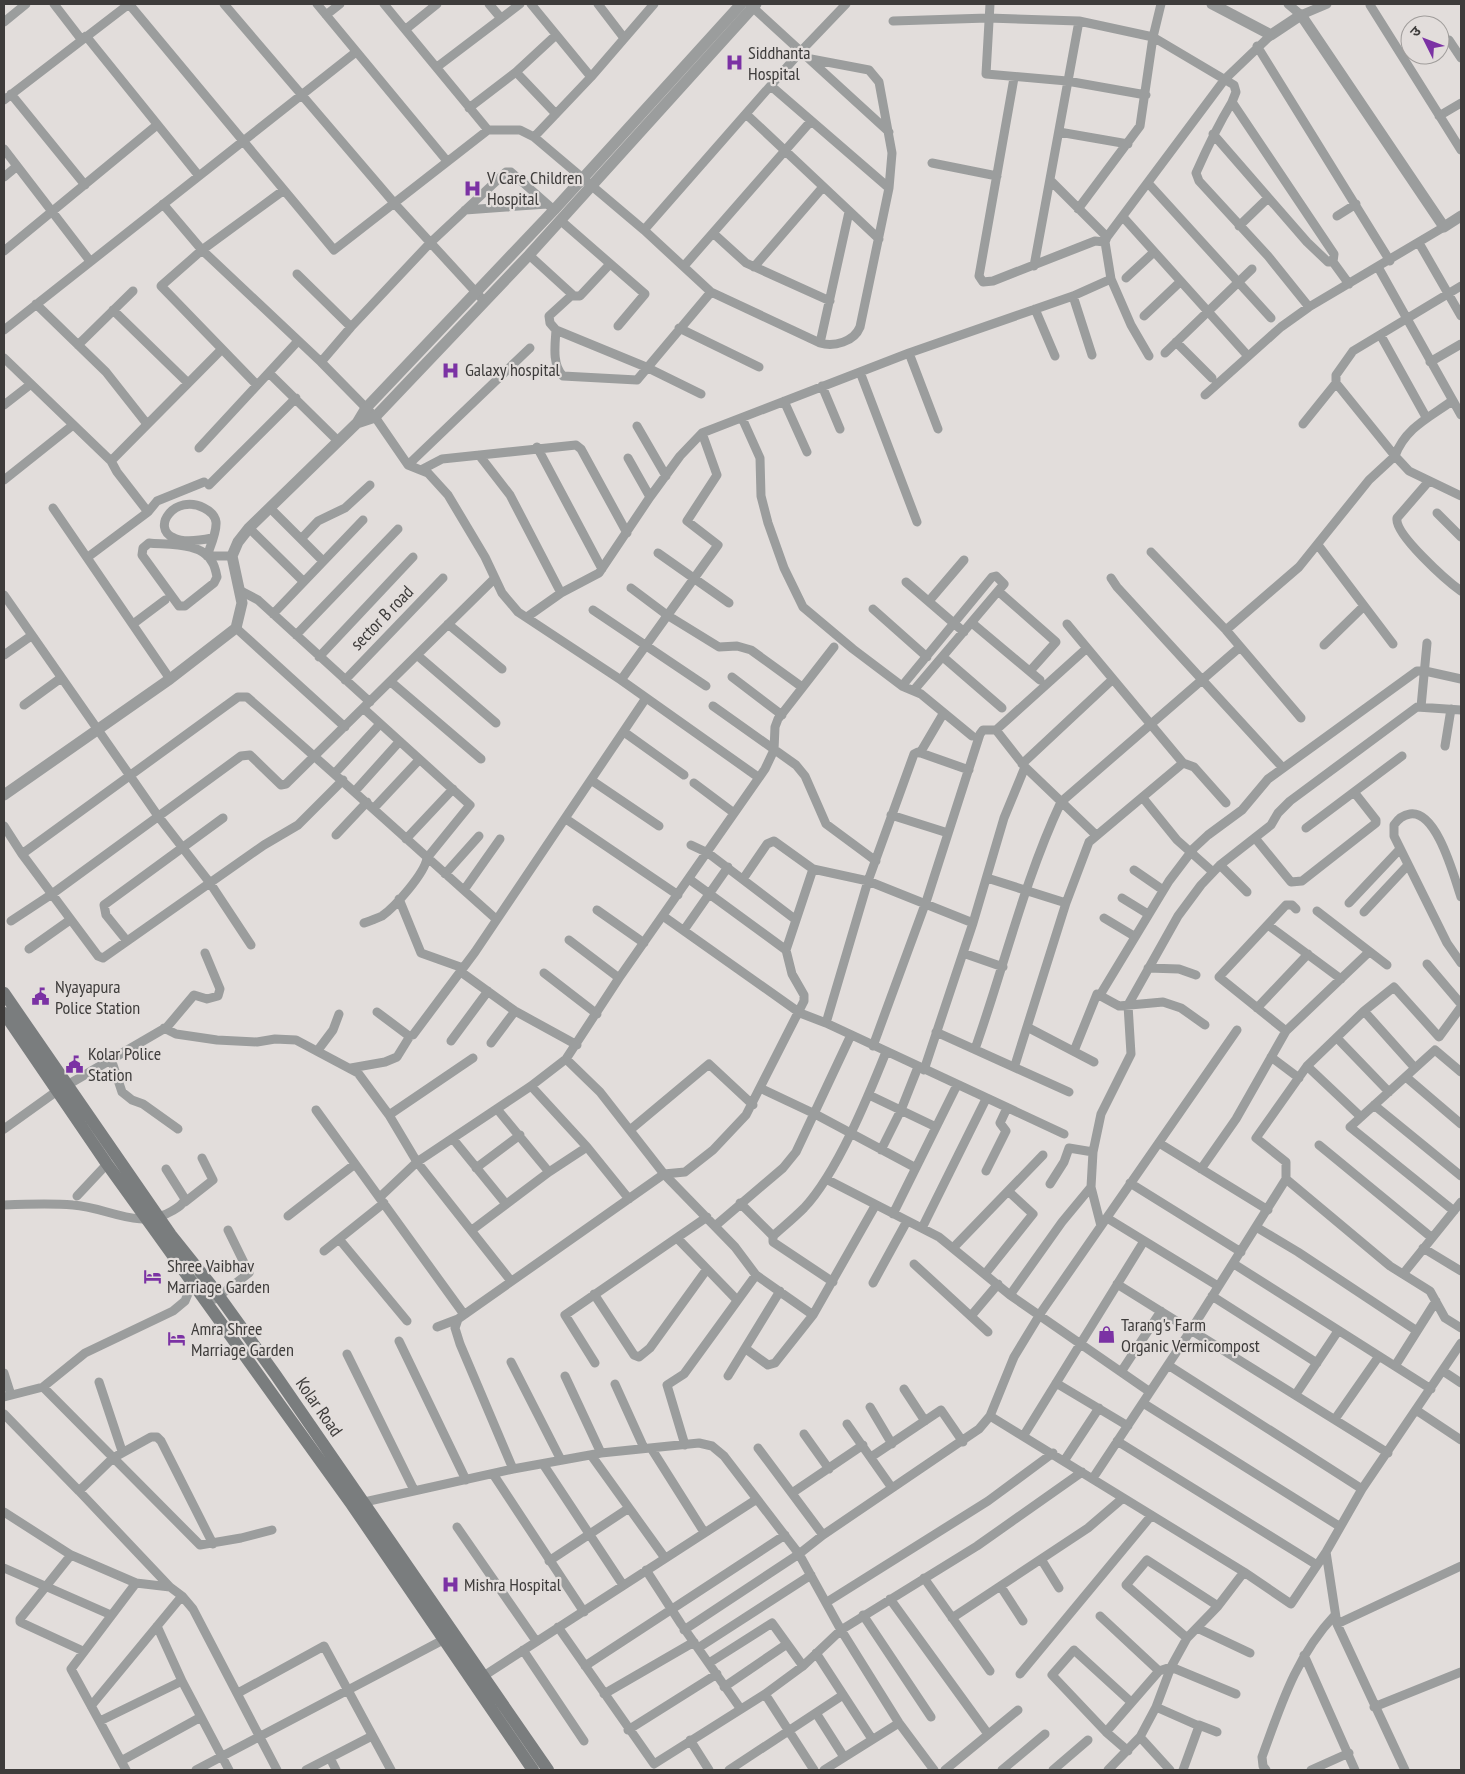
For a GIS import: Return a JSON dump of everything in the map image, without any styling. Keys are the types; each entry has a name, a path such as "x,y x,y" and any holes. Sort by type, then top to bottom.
{"main road":[{"name":"Kolar Road","path":"6,1004 62,1088 154,1219 484,1676 548,1770"},
{"name":"Kolar Road","path":"62,1088 107,1164 154,1219"},
{"name":"Kolar Road","path":"358,1504 443,1640 533,1770"}],"street":[{"path":"4,22 26,4"},
{"path":"54,4 84,37 199,176"},
{"path":"85,185 7,97 129,4 334,250 488,130 520,130 534,137 644,230 711,292 820,343 836,345 858,333 889,188 892,153 879,82 874,74 869,70 811,59"},
{"path":"225,4 394,204 484,301"},
{"path":"317,4 447,161"},
{"path":"326,15 340,4"},
{"path":"384,4 488,130"},
{"path":"406,29 437,4"},
{"path":"489,4 500,17"},
{"path":"437,67 500,17 520,4"},
{"path":"531,4 590,78"},
{"path":"598,4 624,38"},
{"path":"534,137 590,78 654,4"},
{"path":"586,181 741,4"},
{"path":"644,230 846,4"},
{"path":"990,4 985,72 1014,78 1067,81 1146,95"},
{"path":"1078,209 1140,126 1153,37 1161,4"},
{"path":"1212,4 1271,35"},
{"path":"1288,4 1301,15 1444,227"},
{"path":"1014,78 979,276 987,283 1095,242 1106,240 1225,79 1257,46 1271,35 1301,15 1327,4"},
{"path":"4,795 170,679 236,628 242,603 232,556 238,542 249,528 357,423 366,408 476,292 586,181 752,5 889,132"},
{"path":"1370,5 1461,150"},
{"path":"893,21 988,18 1078,21 1153,37 1234,84 1236,92 1232,102 1213,134 1196,173 1199,181 1268,256 1309,307"},
{"path":"1034,266 1051,181 1078,21"},
{"path":"469,108 516,72 556,36"},
{"path":"1450,42 1461,58"},
{"path":"1257,46 1390,261"},
{"path":"4,330 356,52"},
{"path":"516,72 556,114"},
{"path":"771,86 889,188"},
{"path":"1232,102 1334,254 1333,262 1349,284"},
{"path":"1439,116 1461,103"},
{"path":"746,114 879,239"},
{"path":"684,266 811,121"},
{"path":"4,251 157,125"},
{"path":"1059,132 1128,144"},
{"path":"1213,134 1307,242 1328,262 1333,262"},
{"path":"4,149 90,261"},
{"path":"932,163 997,176"},
{"path":"4,177 16,167"},
{"path":"321,362 351,327 430,243 509,171 645,295 618,326"},
{"path":"1051,181 1106,240 1111,279 1131,325 1149,356"},
{"path":"1148,183 1270,318"},
{"path":"754,267 823,187"},
{"path":"257,386 158,282 284,190"},
{"path":"1239,226 1268,198"},
{"path":"163,204 202,250 321,362 375,417 408,465 428,473 448,495 485,557 494,579 510,604 758,777"},
{"path":"1337,216 1356,204"},
{"path":"465,210 554,212"},
{"path":"357,423 375,417 529,255 554,212"},
{"path":"820,343 849,212"},
{"path":"1205,395 1281,327 1309,307 1390,261 1461,216"},
{"path":"1122,217 1248,356"},
{"path":"713,233 746,264 830,301"},
{"path":"1420,243 1461,316"},
{"path":"1126,278 1154,252"},
{"path":"529,255 572,296"},
{"path":"610,264 580,296 572,296 549,316 550,323 556,330 646,367 701,394"},
{"path":"1378,267 1461,415"},
{"path":"1165,353 1252,270"},
{"path":"297,274 351,327"},
{"path":"527,617 561,593 599,573 650,497 689,445 702,433 909,353 1072,296 1111,279"},
{"path":"1144,316 1180,282"},
{"path":"1303,424 1336,383 1336,375 1354,352 1461,286"},
{"path":"78,345 133,291"},
{"path":"556,330 555,352 558,368 564,376 636,380 678,328 711,292"},
{"path":"1072,296 1092,355"},
{"path":"36,304 106,372 147,424"},
{"path":"1035,309 1055,356"},
{"path":"113,310 188,383"},
{"path":"678,328 759,367"},
{"path":"1381,336 1426,417"},
{"path":"199,448 298,341"},
{"path":"1176,342 1212,378"},
{"path":"1430,362 1461,344"},
{"path":"408,465 530,348"},
{"path":"111,460 221,350"},
{"path":"909,353 938,429"},
{"path":"4,358 111,460 117,472 148,512"},
{"path":"860,372 916,522"},
{"path":"269,373 338,440"},
{"path":"1336,383 1409,471 1461,496"},
{"path":"4,406 31,384"},
{"path":"822,386 840,428"},
{"path":"88,557 148,512 157,501 206,484 296,398"},
{"path":"784,401 807,452"},
{"path":"1226,630 1299,567 1369,480 1395,456 1399,446 1412,428 1452,401"},
{"path":"742,418 760,458 761,496 768,523 803,607 841,640 902,686 914,690 972,736"},
{"path":"4,480 73,425"},
{"path":"637,426 666,476"},
{"path":"621,680 718,545 687,521 717,474 702,433"},
{"path":"421,470 442,459 537,447 576,445 579,447 626,533"},
{"path":"537,447 602,569"},
{"path":"479,455 510,495 561,593"},
{"path":"628,458 650,497"},
{"path":"1429,480 1397,518 1397,524 1406,538 1452,584 1461,590"},
{"path":"301,539 318,521 345,508 370,485"},
{"path":"207,556 212,538 216,522 212,512 199,505 184,504 172,508 167,516 164,525 167,534 175,539 212,538"},
{"path":"54,508 170,679"},
{"path":"270,508 323,561"},
{"path":"1437,513 1461,537"},
{"path":"273,614 363,520"},
{"path":"249,528 303,581"},
{"path":"296,635 398,529"},
{"path":"207,556 212,562 217,577 214,583 185,606 180,606 148,566 142,555 143,548 149,543 193,548 207,556 232,556"},
{"path":"1318,545 1393,644"},
{"path":"658,552 729,603"},
{"path":"1150,552 1226,630 1301,718"},
{"path":"319,657 413,557"},
{"path":"929,601 964,560"},
{"path":"902,686 994,576 1003,583 998,591 914,690"},
{"name":"sector B road","path":"346,680 443,578"},
{"path":"1111,578 1282,768"},
{"path":"11,921 52,894 246,754 250,755 281,785 286,784 494,579"},
{"path":"906,582 964,632"},
{"path":"631,588 667,615 719,647 737,646 751,650 802,687"},
{"path":"998,591 1056,642 1030,671"},
{"path":"241,592 258,600 346,680 380,724 469,804 470,807 427,858 426,866 399,899 382,915 364,923"},
{"path":"4,595 158,816 210,883 251,945"},
{"path":"133,624 165,600"},
{"path":"1324,645 1364,606"},
{"path":"873,609 927,657"},
{"path":"593,610 706,686"},
{"path":"972,623 1040,680"},
{"path":"448,624 502,670"},
{"path":"1067,624 1183,763 1194,767 1226,803"},
{"path":"236,628 345,727"},
{"path":"4,655 31,636"},
{"path":"1421,707 1427,643"},
{"path":"324,1251 382,1200 417,1162 498,1109 566,1059 577,1045 619,978 664,916 758,777 774,750 775,728 782,714 834,647"},
{"path":"975,1049 1003,967 1026,890 1061,802 1240,647"},
{"path":"996,730 1087,648"},
{"path":"417,655 496,723"},
{"path":"943,657 1002,708"},
{"path":"1074,1052 1096,995 1100,995 1134,936 1190,852 1208,835 1242,810 1262,785 1282,768 1414,673 1425,671 1461,679"},
{"path":"732,677 782,714"},
{"path":"24,706 61,678"},
{"path":"881,1150 921,1069 936,1032 973,923 1004,818 1023,765 1113,678"},
{"path":"391,682 481,759"},
{"path":"22,854 238,697 243,696 247,697 343,780 496,919"},
{"path":"351,1068 385,1062 397,1057 410,1036 413,1035 462,970 566,819 646,698"},
{"path":"713,706 796,765 805,776 830,828 876,861"},
{"path":"1101,1226 1091,1187 1094,1147 1101,1114 1130,1054 1128,1006 1178,916 1212,872 1271,825 1278,813 1290,801 1417,707 1461,710"},
{"path":"1445,746 1451,709"},
{"path":"920,752 943,714"},
{"path":"335,773 380,724"},
{"path":"873,1046 925,904 980,734 989,729 996,730 1023,765 1096,835"},
{"path":"624,732 684,775"},
{"path":"355,791 399,742"},
{"path":"826,1023 868,881 914,754 920,752 969,770"},
{"path":"1306,828 1402,756"},
{"path":"336,835 420,760"},
{"path":"1015,1065 1066,903 1089,842 1183,763"},
{"path":"4,826 7,836 100,958 264,845 298,825 343,780"},
{"path":"591,780 659,826"},
{"path":"694,783 734,813"},
{"path":"406,839 453,789"},
{"path":"1255,838 1291,882 1295,884 1302,881 1376,823 1376,820 1354,792"},
{"path":"1143,798 1177,840 1212,872"},
{"path":"1461,897 1435,830 1422,816 1407,814 1394,825 1394,836 1447,943 1461,963"},
{"path":"891,815 948,834"},
{"path":"127,941 106,915 104,906 223,818"},
{"path":"566,819 678,895"},
{"path":"445,874 479,836"},
{"path":"464,890 500,840"},
{"path":"743,879 771,841 813,869 868,881 973,923"},
{"path":"691,845 708,852 796,920"},
{"path":"1349,903 1400,849"},
{"path":"1220,865 1247,892"},
{"path":"1364,912 1408,865"},
{"path":"684,930 728,868"},
{"path":"436,1327 461,1316 664,1174 685,1172 713,1150 753,1105 760,1088 800,1013 804,995 792,974 786,950 813,869"},
{"path":"1134,870 1163,890"},
{"path":"987,878 1066,903"},
{"path":"689,879 786,950"},
{"path":"1122,898 1148,914"},
{"path":"399,899 421,952 462,970 515,1011 577,1045"},
{"path":"1286,1031 1219,977 1286,906 1292,905 1296,909"},
{"path":"597,910 644,943"},
{"path":"1317,911 1387,965"},
{"path":"664,916 800,1013 826,1023 921,1069 1064,1134"},
{"path":"1104,918 1134,936"},
{"path":"29,949 70,920"},
{"path":"1268,925 1341,979"},
{"path":"569,940 619,978"},
{"path":"1201,1169 1236,1119 1286,1031 1370,952"},
{"path":"4,1128 62,1088 164,1028 194,995 214,999 220,993 220,989 205,953"},
{"path":"963,953 1003,967"},
{"path":"1257,1008 1308,954"},
{"path":"1093,1478 1234,1264 1286,1179 1286,1162 1256,1138 1307,1066 1364,1011 1394,987 1439,1037 1460,1010 1427,964"},
{"path":"1148,968 1179,969 1196,975"},
{"path":"544,973 597,1014"},
{"path":"451,1041 488,991"},
{"path":"1100,995 1119,1006 1163,1002 1181,1008 1205,1025"},
{"path":"491,1043 515,1011"},
{"path":"1364,1011 1415,1068"},
{"path":"377,1012 410,1036"},
{"path":"318,1050 334,1030 338,1014"},
{"path":"1027,1027 1094,1062"},
{"path":"164,1028 176,1034 218,1040 257,1042 275,1039 296,1040 318,1050 358,1073 389,1115 417,1162 511,1281"},
{"path":"684,1630 799,1554 823,1535 892,1488 963,1442 990,1416 1014,1357 1039,1316 1237,1030"},
{"path":"936,1032 1015,1065 1069,1092"},
{"path":"715,1226 783,1168 796,1152 851,1035"},
{"path":"1337,1038 1389,1092"},
{"path":"1403,1274 1458,1207 1351,1128 1351,1126 1435,1050 1461,1072"},
{"path":"773,1236 805,1207 826,1179 869,1095 886,1052"},
{"path":"1272,1057 1299,1078"},
{"path":"389,1115 473,1058"},
{"path":"111,1059 122,1092 132,1100 143,1104 178,1129"},
{"path":"566,1059 600,1092 664,1174 707,1217 756,1275 814,1315"},
{"path":"630,1130 709,1064 753,1105"},
{"path":"1307,1066 1361,1117"},
{"path":"1406,1076 1461,1124"},
{"path":"531,1086 587,1147 629,1199"},
{"path":"893,1214 958,1086"},
{"path":"760,1088 815,1114 916,1168"},
{"path":"869,1095 936,1127"},
{"path":"922,1228 986,1099"},
{"path":"1374,1105 1461,1176"},
{"path":"986,1171 1006,1131 1000,1123 1007,1108"},
{"path":"498,1109 548,1172"},
{"path":"316,1110 382,1200 461,1316"},
{"path":"476,1168 520,1135"},
{"path":"453,1139 506,1204"},
{"path":"1159,1143 1268,1210"},
{"path":"1319,1145 1432,1238"},
{"path":"472,1230 548,1172 587,1147"},
{"path":"1050,1184 1064,1162 1069,1148 1094,1147"},
{"path":"954,1247 1043,1155"},
{"path":"4,1206 74,1205 94,1208 126,1219 154,1219 185,1202 213,1180 202,1158"},
{"path":"77,1196 107,1164"},
{"path":"288,1216 355,1164"},
{"path":"166,1169 185,1202"},
{"path":"826,1179 875,1206 922,1228 954,1247 1010,1295 1150,1392"},
{"path":"1286,1179 1390,1266 1430,1291 1445,1318 1461,1328"},
{"path":"1130,1184 1241,1252"},
{"path":"1010,1295 1062,1222 1091,1187"},
{"path":"985,1274 1033,1214 1008,1192"},
{"path":"740,1203 773,1236 773,1242 833,1282"},
{"path":"746,1349 768,1365 775,1363 814,1315 875,1206"},
{"path":"595,1363 565,1315 707,1217"},
{"path":"1108,1218 1218,1286"},
{"path":"873,1283 907,1221"},
{"path":"1256,1227 1298,1252 1417,1331"},
{"path":"214,1300 249,1273 228,1230"},
{"path":"678,1238 737,1300"},
{"path":"339,1239 407,1320"},
{"path":"1024,1434 1144,1241"},
{"path":"1423,1248 1461,1271"},
{"path":"914,1264 988,1332"},
{"path":"1234,1264 1431,1389"},
{"path":"594,1294 634,1355 639,1357 650,1348 707,1269"},
{"path":"4,1377 8,1396 43,1387 86,1353 173,1311 185,1301 196,1275"},
{"path":"685,1444 667,1385 684,1374 705,1349 756,1275"},
{"path":"971,1316 998,1284"},
{"path":"1117,1284 1388,1453"},
{"path":"728,1376 780,1291"},
{"path":"1212,1296 1317,1363"},
{"path":"1395,1366 1436,1301"},
{"path":"1122,1372 1161,1311"},
{"path":"461,1316 456,1330 460,1344 513,1469"},
{"path":"1296,1394 1338,1331"},
{"path":"399,1341 466,1480"},
{"path":"990,1416 1024,1434 1151,1516 1244,1572 1291,1604 1326,1552 1339,1526 1362,1489 1461,1343"},
{"path":"347,1354 414,1490"},
{"path":"1336,1419 1379,1356"},
{"path":"511,1362 561,1460"},
{"path":"1168,1365 1362,1489"},
{"path":"1443,1371 1461,1383"},
{"path":"565,1376 601,1453"},
{"path":"99,1382 122,1451"},
{"path":"1056,1382 1128,1426"},
{"path":"615,1384 647,1448 704,1532"},
{"path":"43,1387 200,1545 213,1544 272,1530"},
{"path":"904,1389 925,1421"},
{"path":"1143,1403 1339,1526"},
{"path":"870,1407 892,1444"},
{"path":"1064,1461 1099,1408"},
{"path":"871,1457 941,1410 963,1442"},
{"path":"1416,1410 1461,1440"},
{"path":"4,1414 193,1609 277,1770"},
{"path":"847,1424 892,1488"},
{"path":"804,1434 829,1469"},
{"path":"79,1491 122,1451 151,1437 157,1437 161,1440 213,1544"},
{"path":"1117,1441 1317,1565"},
{"path":"358,1504 513,1469 601,1453 699,1443 712,1446 724,1456 799,1554 841,1630 899,1723 934,1770"},
{"path":"792,1493 863,1445"},
{"path":"758,1448 823,1535"},
{"path":"827,1602 988,1502 1053,1453"},
{"path":"591,1455 665,1558"},
{"path":"543,1464 624,1585"},
{"path":"558,1627 652,1764 764,1694 803,1666 841,1630 977,1546 1082,1472"},
{"path":"493,1474 584,1612"},
{"path":"952,1618 1088,1528 1123,1498"},
{"path":"473,1683 757,1499"},
{"path":"549,1561 629,1508"},
{"path":"4,1512 71,1555 136,1582 170,1587"},
{"path":"1020,1674 1151,1516"},
{"path":"457,1526 536,1641"},
{"path":"585,1666 785,1535"},
{"path":"1326,1552 1336,1620 1374,1707 1405,1770"},
{"path":"71,1555 48,1587 21,1617 20,1622 83,1651"},
{"path":"1041,1559 1059,1588"},
{"path":"1187,1638 1126,1585 1147,1560 1218,1606"},
{"path":"1266,1770 1262,1766 1262,1757 1291,1679 1318,1633 1336,1620 1461,1566"},
{"path":"4,1568 111,1615"},
{"path":"646,1570 684,1630 740,1708"},
{"path":"1108,1770 1140,1737 1156,1707 1171,1667 1187,1638 1218,1606 1244,1572"},
{"path":"604,1694 696,1645 811,1575"},
{"path":"924,1578 990,1671"},
{"path":"126,1770 71,1669 136,1582"},
{"path":"1001,1586 1024,1621"},
{"path":"91,1706 182,1596"},
{"path":"890,1599 988,1734"},
{"path":"761,1607 803,1666"},
{"path":"863,1615 931,1716"},
{"path":"1100,1616 1159,1671"},
{"path":"709,1663 772,1623"},
{"path":"157,1626 182,1681 229,1770"},
{"path":"1197,1628 1250,1653"},
{"path":"196,1770 443,1640"},
{"path":"724,1687 787,1644"},
{"path":"238,1693 324,1646 392,1770"},
{"path":"523,1650 584,1741"},
{"path":"1128,1750 1106,1732 1052,1675 1074,1650 1131,1702"},
{"path":"816,1653 872,1739"},
{"path":"1304,1655 1355,1770"},
{"path":"1106,1732 1159,1671 1171,1667 1236,1694"},
{"path":"1374,1707 1461,1672"},
{"path":"628,1730 717,1674"},
{"path":"100,1721 182,1681"},
{"path":"764,1694 814,1770"},
{"path":"729,1770 844,1695"},
{"path":"1156,1707 1217,1732"},
{"path":"945,1770 1018,1710"},
{"path":"816,1713 844,1757"},
{"path":"121,1761 201,1717"},
{"path":"824,1770 899,1723"},
{"path":"1183,1770 1199,1725"},
{"path":"1002,1770 1045,1734"},
{"path":"306,1770 372,1736"},
{"path":"1140,1737 1170,1770"},
{"path":"690,1740 709,1770"},
{"path":"1053,1770 1088,1740"},
{"path":"1315,1770 1349,1753"},
{"path":"330,1758 336,1770"}],"place":[{"name":"Siddhanta Hospital","path":"734,63"},
{"name":"V Care Children Hospital","path":"473,188"},
{"name":"Galaxy hospital","path":"451,370"},
{"name":"Nyayapura Police Station","path":"41,997"},
{"name":"Kolar Police Station","path":"74,1064"},
{"name":"Shree Vaibhav Marriage Garden","path":"153,1276"},
{"name":"Tarang's Farm Organic Vermicompost","path":"1107,1335"},
{"name":"Amra Shree Marriage Garden","path":"177,1339"},
{"name":"Mishra Hospital","path":"450,1585"}]}
